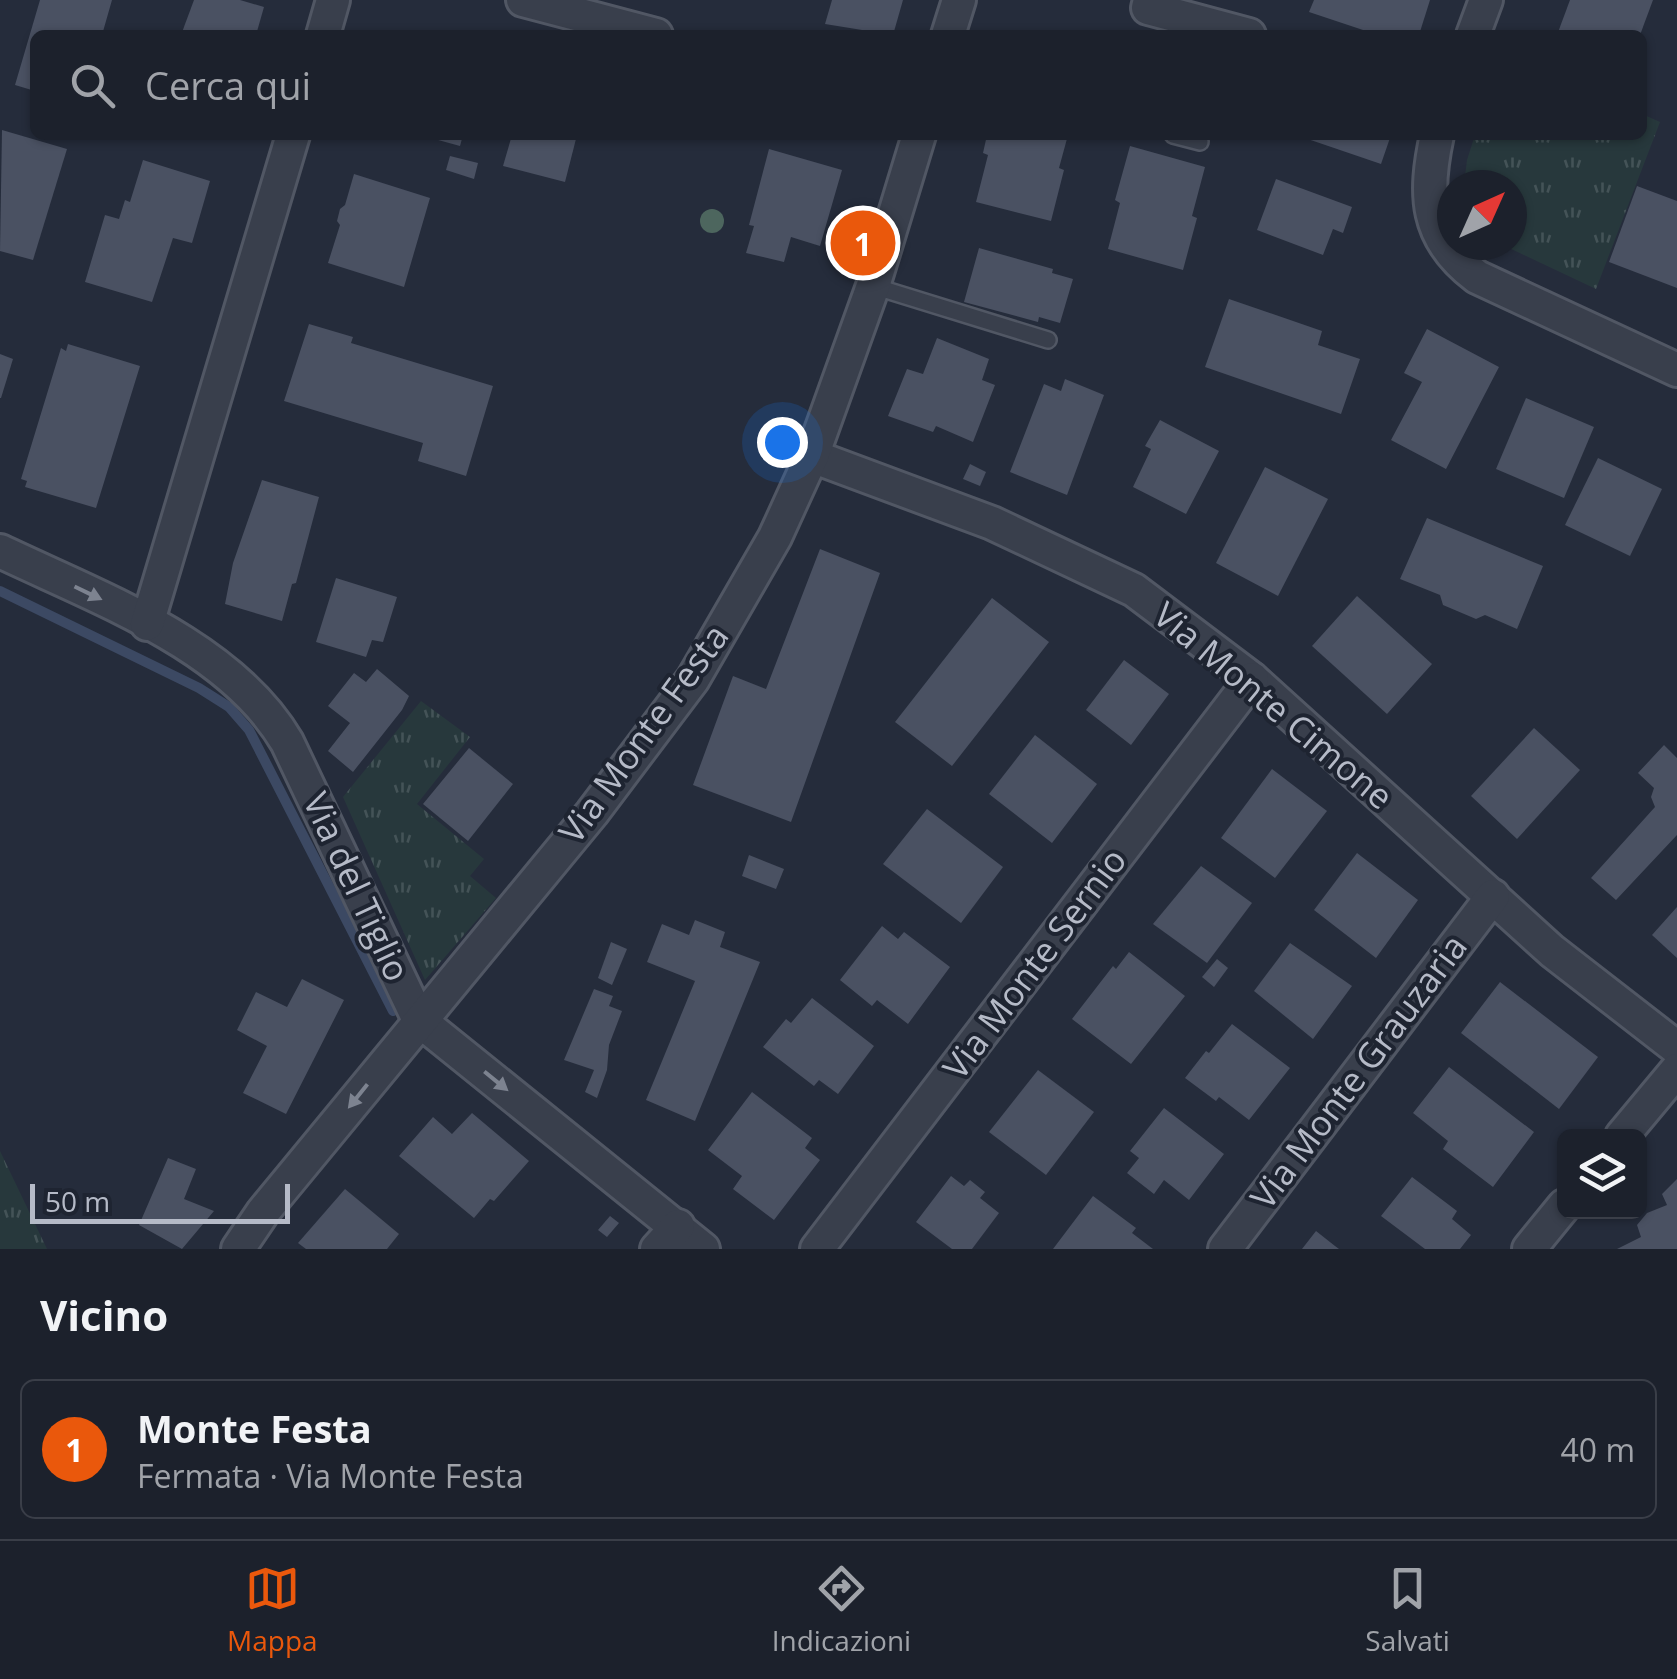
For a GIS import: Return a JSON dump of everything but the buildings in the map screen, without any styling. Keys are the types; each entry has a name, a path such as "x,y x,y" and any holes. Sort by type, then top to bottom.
{"street":[{"path":"324,30 333,0"},
{"path":"523,0 573,6 642,30"},
{"path":"950,30 959,0"},
{"path":"1150,0 1148,8 1230,30"},
{"path":"1475,30 1486,0"},
{"path":"147,624 292,140"},
{"name":"Via Monte Festa","path":"238,1249 264,1212 592,812 693,679 775,537 812,456 873,286 917,140"},
{"path":"1436,140 1430,168 1430,206 1438,235 1455,260 1476,277 1677,370"},
{"name":"Via Monte Cimone","path":"812,456 992,523 1134,590 1252,680 1552,951 1677,1048"},
{"name":"Via del Tiglio","path":"0,550 147,624 217,664 244,686 270,714 287,742 420,1020 667,1238 702,1249"},
{"name":"Via Monte Sernio","path":"817,1249 1252,680"},
{"name":"Via Monte Grauzaria","path":"1225,1249 1493,896"},
{"path":"1628,1129 1677,1070"},
{"path":"1529,1249 1557,1215"}],"lane":[{"path":"1192,140 1200,142"},
{"path":"873,286 1048,340"}],"green space":[{"path":"1647,116 1660,122 1596,289 1527,256 1527,170 1466,170 1473,140 1647,140"},
{"path":"421,701 470,737 417,804 484,859 470,876 496,898 425,980 343,797"},
{"path":"0,1151 47,1249 0,1249"}],"waterway":[{"path":"0,591 199,688 229,707 249,730 393,1011"}],"place":[{"name":"Monte Festa","path":"863,243"}]}
